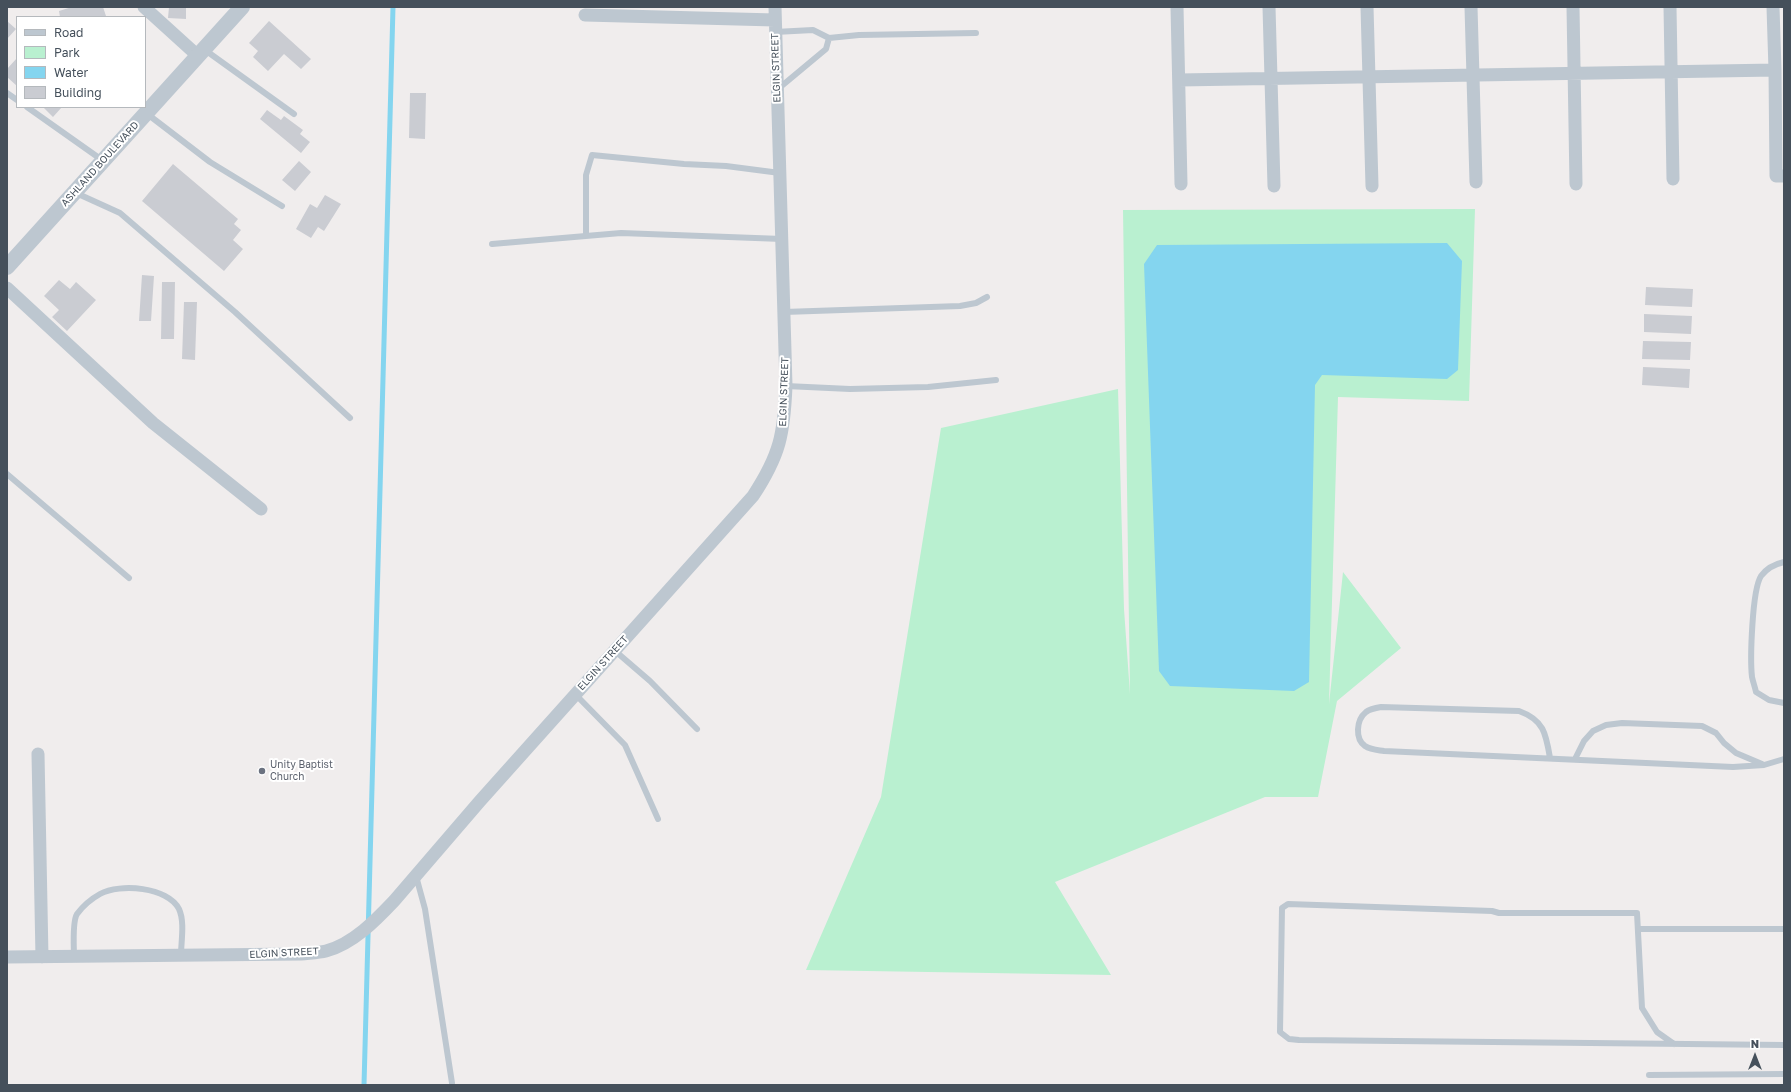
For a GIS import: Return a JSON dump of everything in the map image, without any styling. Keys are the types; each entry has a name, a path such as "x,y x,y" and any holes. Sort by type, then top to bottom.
{"street":[{"path":"144,7 201,52"},
{"name":"ASHLAND BOULEVARD","path":"7,267 242,7"},
{"path":"1177,7 1181,184"},
{"path":"1269,7 1274,186"},
{"path":"1367,7 1372,186"},
{"path":"1470,7 1476,182"},
{"path":"1572,7 1576,184"},
{"path":"1670,7 1673,179"},
{"path":"1773,7 1776,176 1784,176"},
{"path":"585,15 775,20"},
{"name":"ELGIN STREET","path":"7,957 301,954 327,951 351,940 379,917 614,650 744,506 768,474 778,450 784,424 786,386 775,20"},
{"path":"1179,80 1775,70"},
{"path":"7,288 153,423 261,509"},
{"path":"38,754 42,957"}],"lane":[{"path":"775,20 812,30 829,38 859,35 976,33"},
{"path":"777,90 826,49 829,38"},
{"path":"201,52 294,114"},
{"path":"7,93 16,99"},
{"path":"28,108 103,161"},
{"path":"146,113 210,162 282,206"},
{"path":"586,235 586,174 592,155 684,164 726,166 780,173"},
{"path":"74,193 120,213 235,312 350,418"},
{"path":"492,244 622,233 782,239"},
{"path":"784,312 960,306 976,303 987,297"},
{"path":"786,386 858,389 928,387 996,380"},
{"path":"7,474 129,578"},
{"path":"1784,562 1772,565 1761,576 1756,588 1751,663 1752,678 1756,692 1769,700 1784,703"},
{"path":"614,650 650,680 697,729"},
{"path":"575,694 625,745 658,819"},
{"path":"1550,758 1547,739 1540,724 1531,716 1519,712 1381,707 1364,713 1360,719 1358,730 1359,739 1365,746 1384,751 1733,767 1764,765 1784,759"},
{"path":"1575,759 1584,741 1593,731 1606,725 1622,723 1702,726 1716,733 1724,743 1736,753 1764,765"},
{"path":"416,876 424,909 452,1083"},
{"path":"74,957 76,916 85,904 101,894 114,889 130,888 163,894 174,902 181,915 181,955"},
{"path":"1674,1044 1657,1032 1642,1008 1637,913 1499,913 1492,911 1288,904 1282,908 1280,1032 1289,1039 1299,1040 1674,1044 1784,1045"},
{"path":"1638,929 1784,929"},
{"path":"1649,1074 1784,1074"}],"green space":[{"path":"1475,209 1469,401 1338,397 1329,704 1343,572 1401,648 1337,701 1318,797 1265,797 1055,882 1111,975 806,970 881,797 941,428 1118,389 1124,609 1130,694 1123,210"}],"water":[{"path":"1447,243 1462,261 1458,370 1447,379 1322,375 1315,385 1309,682 1294,691 1170,686 1159,671 1144,264 1157,245"}],"building":[{"path":"72,7 103,7 106,16 60,16 59,11"},
{"path":"169,7 186,7 186,19 168,18"},
{"path":"7,21 16,29 7,39"},
{"path":"269,21 311,59 301,69 284,54 268,71 253,57 258,51 249,43"},
{"path":"16,59 16,85 7,77 7,69"},
{"path":"410,93 426,93 425,139 409,138"},
{"path":"44,108 61,108 53,117"},
{"path":"267,110 281,120 284,116 303,130 300,134 310,142 301,153 260,119"},
{"path":"299,161 311,172 295,191 282,180"},
{"path":"173,164 238,219 234,224 241,230 233,240 243,249 224,271 142,201"},
{"path":"325,195 341,204 324,231 318,227 311,238 296,229 310,204 317,208"},
{"path":"142,275 154,276 151,321 139,321"},
{"path":"59,280 70,289 76,282 96,300 67,331 52,317 59,310 44,296"},
{"path":"162,282 175,282 174,339 161,339"},
{"path":"1646,287 1693,289 1692,307 1645,305"},
{"path":"184,302 197,302 195,360 182,359"},
{"path":"1644,314 1692,316 1691,334 1644,332"},
{"path":"1643,341 1691,342 1690,360 1642,359"},
{"path":"1643,367 1690,369 1689,388 1642,385"}],"waterway":[{"path":"364,1085 393,7"}],"place":[{"name":"Unity Baptist Church","path":"262,771"}]}
